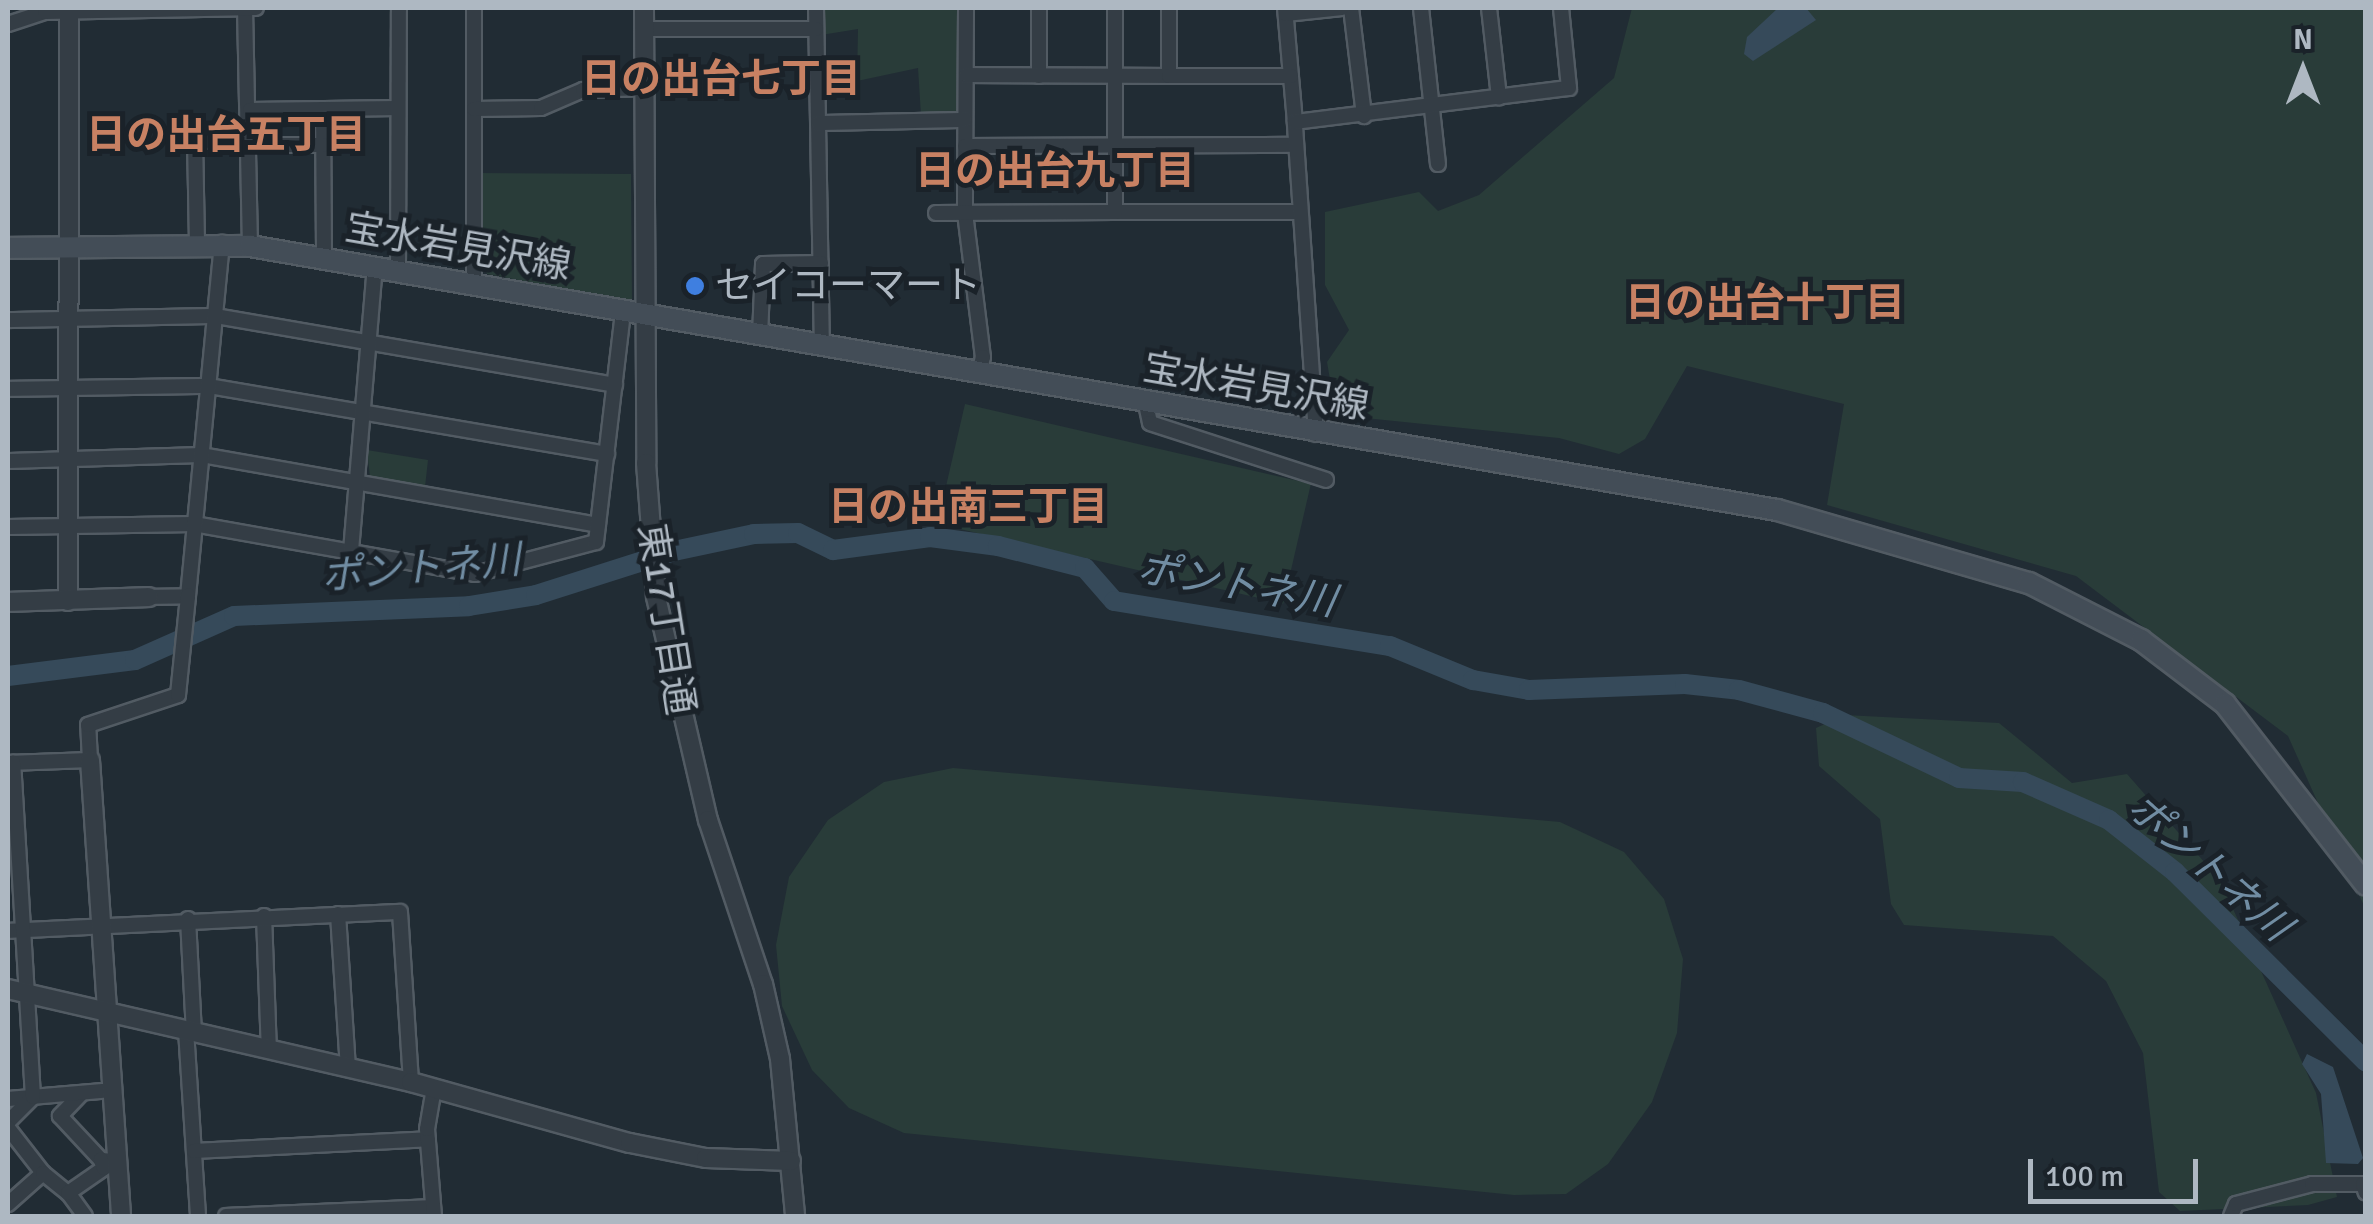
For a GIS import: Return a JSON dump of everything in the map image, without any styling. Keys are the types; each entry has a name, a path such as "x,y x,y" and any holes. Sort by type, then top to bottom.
{"main road":[{"name":"宝水岩見沢線","path":"8,248 250,246 1316,434 1777,510 1951,557 2078,603 2141,640 2225,704 2366,885"}],"street":[{"path":"398,272 399,8"},
{"path":"474,8 474,285"},
{"name":"東17丁目通","path":"644,8 649,538 656,597 708,820 763,984 780,1058 794,1216"},
{"path":"816,8 822,347"},
{"path":"966,8 965,214 983,358 979,373"},
{"path":"1039,8 1039,76"},
{"path":"1114,212 1115,8"},
{"path":"1169,8 1169,76"},
{"path":"1316,434 1286,11 1342,8"},
{"path":"1351,8 1364,116"},
{"path":"1422,8 1438,164"},
{"path":"1489,8 1499,97"},
{"path":"1294,122 1569,88 1561,8"},
{"path":"8,24 44,10 249,9 250,246"},
{"path":"68,601 69,10"},
{"path":"644,29 816,28"},
{"path":"966,75 1291,76"},
{"path":"474,109 540,108 583,90 644,88"},
{"path":"250,110 398,108"},
{"path":"323,109 324,259"},
{"path":"818,123 966,120"},
{"path":"196,244 195,141 323,145"},
{"path":"966,146 1296,145"},
{"path":"936,213 1299,212"},
{"path":"121,1216 109,1161 112,1090 88,725 178,694 222,244"},
{"path":"760,336 763,264 820,263"},
{"path":"351,551 375,268"},
{"path":"8,527 194,524 475,574 596,542 623,312"},
{"path":"8,320 216,316 615,385"},
{"path":"8,389 209,386 607,454"},
{"path":"1146,404 1150,423 1326,480"},
{"path":"8,461 202,455 598,525"},
{"path":"8,602 188,596"},
{"path":"86,1216 68,1193 43,1173 8,1125 34,1097 10,763 90,760"},
{"path":"8,931 188,919 400,912 411,1082"},
{"path":"338,914 348,1068"},
{"path":"264,916 269,1050"},
{"path":"188,919 198,1216"},
{"path":"8,989 411,1082 675,1153 791,1160"},
{"path":"226,1216 433,1212 428,1138 434,1088"},
{"path":"8,1099 112,1090"},
{"path":"82,1093 60,1116 109,1161"},
{"path":"194,1151 428,1138"},
{"path":"68,1193 109,1161"},
{"path":"18,1216 8,1204 43,1173"},
{"path":"2231,1216 2236,1204 2312,1184 2363,1184 2366,1193"}],"green space":[{"path":"820,8 963,8 962,115 921,115 918,68 857,81 858,29 821,35"},
{"path":"1632,8 2365,8 2365,908 2288,736 2076,576 1827,505 1844,404 1687,366 1645,439 1619,454 1559,438 1336,415 1327,362 1349,330 1325,285 1325,212 1419,192 1438,211 1479,195 1614,78"},
{"path":"480,173 631,174 632,302 487,274 480,255"},
{"path":"965,404 1311,484 1283,604 937,524"},
{"path":"367,450 428,460 425,487 370,477"},
{"path":"1845,715 1999,723 2072,783 2127,774 2220,880 2316,1093 2337,1197 2308,1205 2180,1211 2159,1192 2143,1053 2106,981 2053,936 1904,925 1891,904 1880,819 1819,766 1816,728"},
{"path":"953,768 1560,822 1624,852 1664,899 1683,959 1677,1033 1652,1102 1608,1164 1566,1194 1514,1195 904,1133 849,1108 812,1070 782,1006 776,945 789,877 828,820 884,782"}],"water":[{"path":"1778,8 1806,8 1816,20 1753,61 1744,54 1747,37"},
{"path":"2307,1054 2333,1067 2363,1158 2358,1164 2326,1163 2321,1094 2302,1064"}],"waterway":[{"name":"ポントネ川","path":"8,676 135,660 234,616 469,606 536,595 674,551 754,534 798,533 833,550 930,537 998,546 1085,568 1114,601 1390,646 1473,680 1529,690 1685,684 1739,690 1823,713 1959,778 2023,782 2109,820 2175,872 2366,1062"}],"place":[{"name":"セイコーマート","path":"695,286"}],"district":[{"name":"日の出台七丁目","path":"721,79"},
{"name":"日の出台五丁目","path":"226,135"},
{"name":"日の出台九丁目","path":"1055,171"},
{"name":"日の出台十丁目","path":"1765,303"},
{"name":"日の出南三丁目","path":"968,507"}]}
